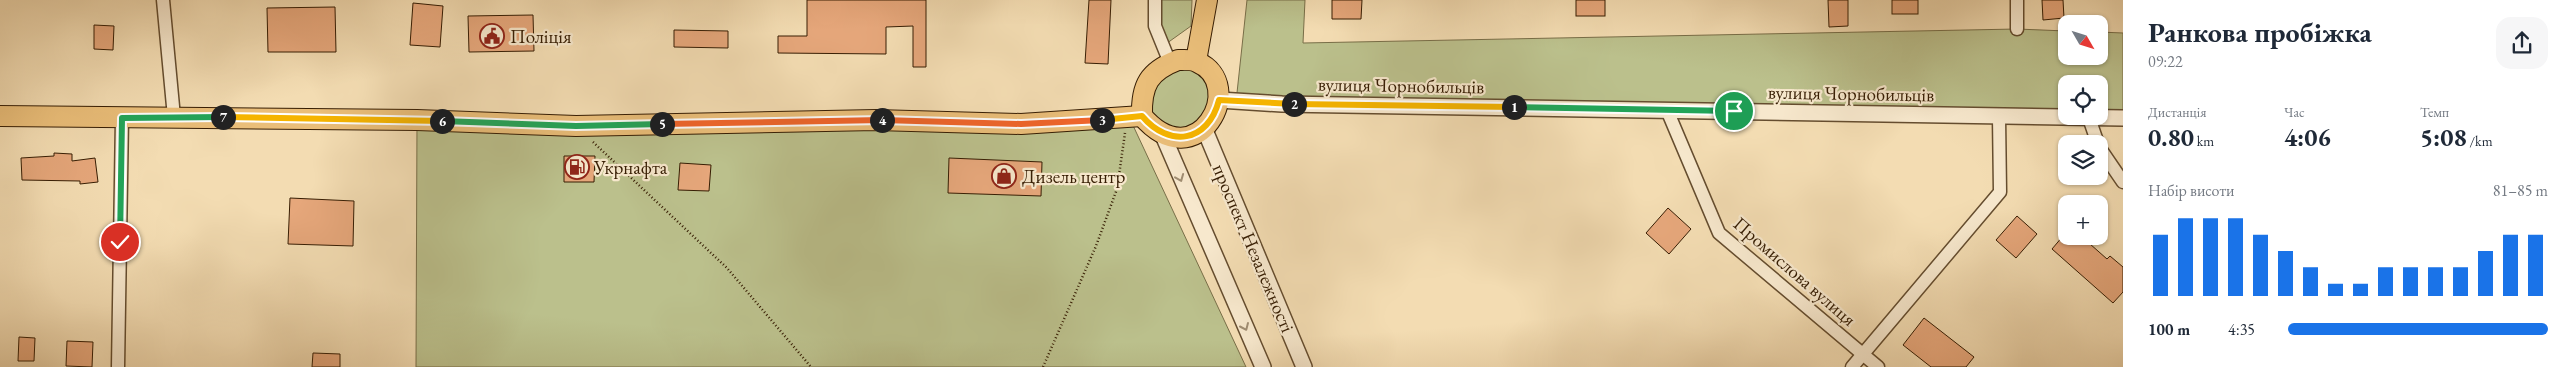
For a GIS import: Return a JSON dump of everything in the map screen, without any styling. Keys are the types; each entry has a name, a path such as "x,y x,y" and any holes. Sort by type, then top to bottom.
{"main road":[{"path":"1196,61 1207,0"},
{"path":"0,116 417,120 576,126 876,120 1021,124 1134,118 1169,137 1181,137 1204,128 1215,114 1219,100 1215,82 1207,69 1196,61 1178,60 1170,63 1150,76 1134,118"}],"street":[{"path":"163,0 174,117"},
{"path":"1155,0 1155,26 1170,63"},
{"path":"2017,0 2017,29"},
{"name":"вулиця Чорнобильців","path":"1219,100 2058,118"},
{"name":"Промислова вулиця","path":"1667,110 1719,233 1878,367"},
{"path":"1852,367 2000,192 1999,117"},
{"path":"118,367 122,118"},
{"name":"вулиця Чорнобильців","path":"2108,118 2123,118"},
{"name":"проспект Незалежності","path":"1204,128 1304,367"},
{"name":"проспект Незалежності","path":"1162,133 1263,367"},
{"path":"2108,160 2123,182"}],"path":[{"path":"1043,367 1096,246 1117,189 1134,118"},
{"path":"576,126 727,268 811,367"}],"green space":[{"path":"1155,0 1192,0 1191,26 1163,46"},
{"path":"1247,0 1305,0 1303,43 2017,29 2058,31 2058,65 2108,65 2108,32 2123,33 2123,118 2108,118 2108,75 2058,75 2058,117 1236,102"},
{"path":"1196,61 1219,100 1181,137 1142,106 1145,87"},
{"path":"1130,119 1246,367 416,367 417,120"}],"building":[{"path":"807,0 926,0 926,67 913,67 913,26 886,27 886,54 778,53 778,36 807,36"},
{"path":"1089,0 1111,0 1108,64 1085,63"},
{"path":"1332,0 1362,0 1361,19 1332,19"},
{"path":"1576,0 1605,0 1605,16 1576,16"},
{"path":"1828,0 1848,0 1848,26 1829,27"},
{"path":"1892,0 1918,0 1918,14 1892,14"},
{"path":"2042,0 2063,0 2064,15 2058,15 2058,19 2043,20"},
{"path":"413,3 443,6 440,47 410,45"},
{"path":"335,7 336,52 268,52 267,8"},
{"path":"533,15 534,51 469,52 468,16"},
{"path":"94,25 114,26 113,50 94,49"},
{"path":"674,30 728,31 728,48 674,47"},
{"path":"54,153 72,154 72,161 95,158 98,182 80,184 80,181 22,180 21,158 54,156"},
{"path":"564,156 595,156 594,182 564,182"},
{"path":"949,158 1042,162 1041,196 948,193"},
{"path":"680,163 711,165 709,191 678,190"},
{"path":"290,198 354,201 353,246 288,244"},
{"path":"1668,208 1691,229 1669,254 1646,233"},
{"path":"2017,216 2037,234 2016,258 1996,240"},
{"path":"2058,242 2058,245 2091,245 2107,259 2110,256 2123,267 2123,292 2113,303 2052,249"},
{"path":"1924,318 1974,357 1966,367 1931,367 1903,345"},
{"path":"19,337 35,338 34,361 18,361"},
{"path":"67,341 93,342 92,367 66,366"},
{"path":"313,353 340,354 340,367 312,367"}],"place":[{"name":"Поліція","path":"492,36"},
{"name":"Укрнафта","path":"577,167"},
{"name":"Дизель центр","path":"1004,176"}],"route":[{"path":"120,242 122,118 417,120 576,126 876,120 1021,124 1127,119 1142,116 1151,127 1169,137 1181,137 1193,134 1208,126 1215,114 1219,100 1282,104 1734,111"}]}
